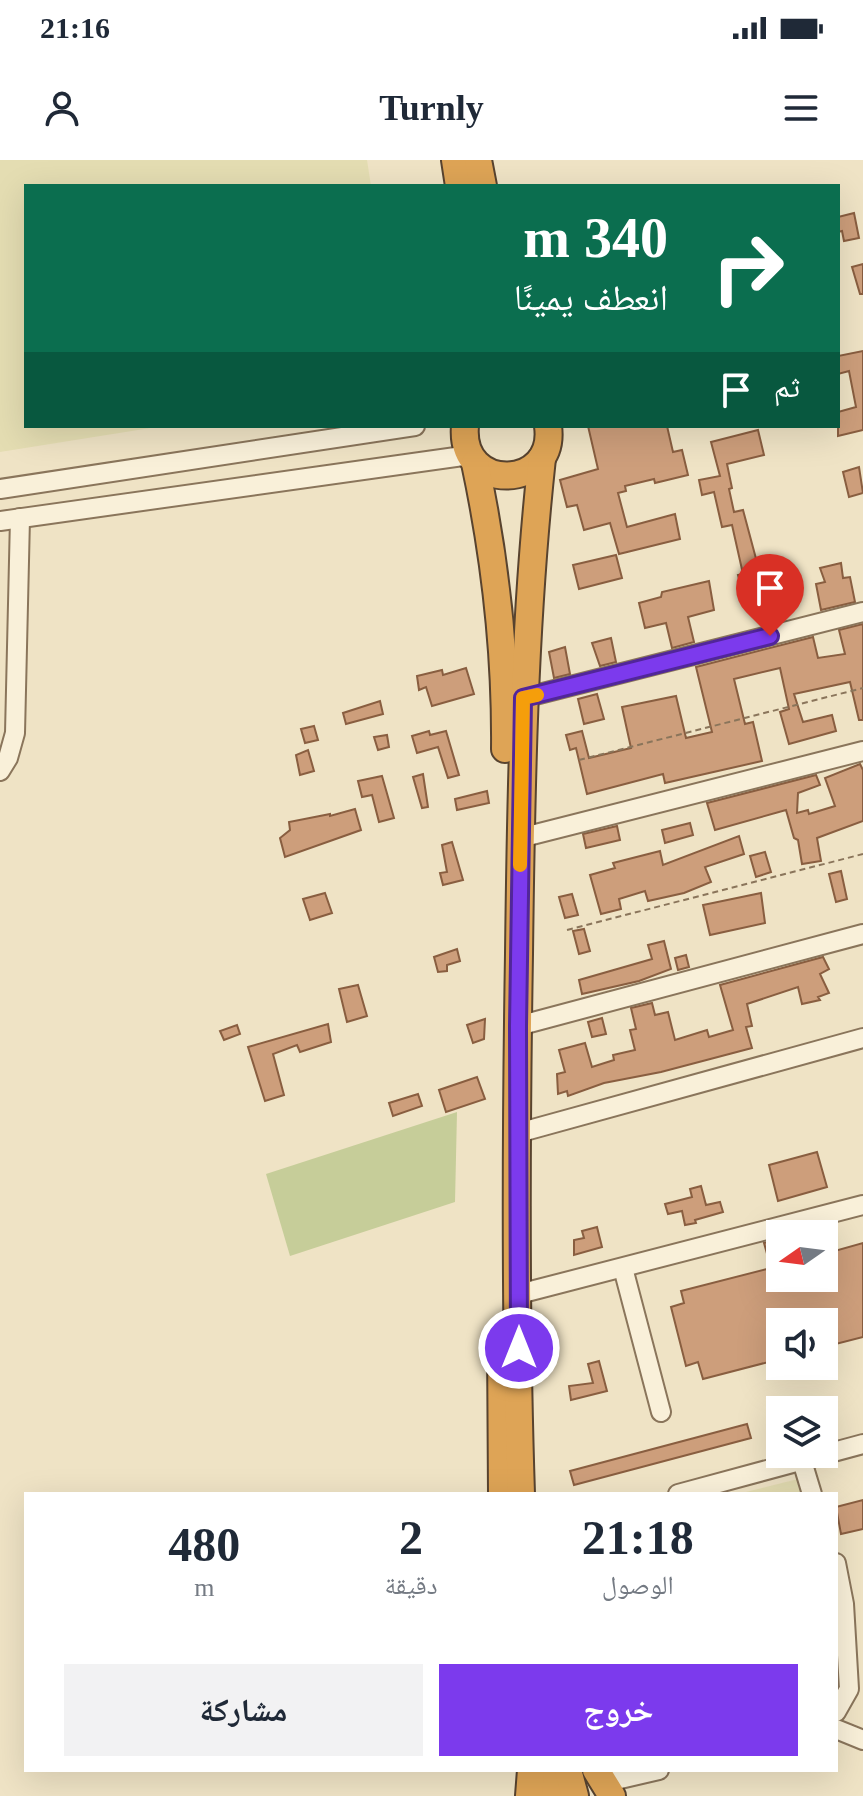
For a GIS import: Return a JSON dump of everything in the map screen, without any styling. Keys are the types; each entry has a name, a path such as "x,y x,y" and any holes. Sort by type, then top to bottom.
{"highway":[{"path":"455,160 459,184"},
{"path":"478,160 483,184"},
{"path":"465,428 466,446 472,459 493,554 503,646 502,1492"},
{"path":"521,1492 518,1026 523,698 533,538 548,428"},
{"path":"472,459 491,474 510,476 528,471 542,458"},
{"path":"529,1796 531,1772"},
{"path":"546,1772 552,1796"},
{"path":"569,1772 575,1796"}],"street":[{"path":"0,489 402,428"},
{"path":"0,521 472,459"},
{"path":"0,771 8,758 15,733 20,518"},
{"path":"523,698 863,612"},
{"path":"520,838 863,751"},
{"path":"518,1026 863,934"},
{"path":"518,1133 863,1038"},
{"path":"519,1294 863,1205"},
{"path":"623,1268 661,1412"},
{"path":"838,1451 863,1444"},
{"path":"686,1492 776,1468"},
{"path":"804,1468 811,1492"},
{"path":"838,1573 856,1685 838,1709"},
{"path":"838,1730 863,1740"},
{"path":"604,1783 651,1772"}],"path":[{"path":"579,760 863,688"},
{"path":"567,930 863,854"}],"shaded area":[{"path":"0,160 367,160 371,184 24,184 24,428 150,428 0,452"},
{"path":"806,1477 811,1492 746,1492"}],"green space":[{"path":"457,1112 455,1202 290,1256 266,1174"}],"building":[{"path":"854,213 859,238 844,241 840,232 840,216"},
{"path":"863,264 863,294 860,294 852,267"},
{"path":"863,351 863,430 838,436 840,411 856,407 849,371 840,373 840,356"},
{"path":"588,428 667,428 673,452 682,450 688,475 625,486 626,491 618,493 627,527 675,514 680,539 619,554 610,523 584,530 577,505 567,507 560,480 598,469"},
{"path":"758,430 764,455 727,464 734,512 743,510 766,596 745,602 738,575 743,574 732,525 722,527 714,492 702,495 699,480 720,476 711,442"},
{"path":"859,467 863,493 849,497 843,472"},
{"path":"616,555 622,578 579,589 573,565"},
{"path":"841,563 843,578 850,577 855,602 821,610 816,584 825,582 820,568"},
{"path":"709,581 714,610 688,617 694,642 672,648 666,623 645,628 639,603 661,597 662,592"},
{"path":"863,624 863,720 859,720 850,682 794,694 803,722 832,715 836,731 789,744 780,712 789,709 780,668 734,679 745,724 753,722 762,761 665,783 663,774 587,794 576,748 570,750 566,735 582,731 589,758 631,748 622,707 676,696 686,738 712,732 696,667 813,637 818,658 845,654 839,630"},
{"path":"611,638 616,662 600,666 592,643"},
{"path":"565,647 570,674 554,678 549,652"},
{"path":"466,668 474,694 432,706 426,687 419,690 417,676 442,670 443,675"},
{"path":"597,694 604,719 584,724 578,699"},
{"path":"380,701 383,714 346,724 343,713"},
{"path":"314,726 318,740 305,743 301,729"},
{"path":"429,731 430,735 446,731 459,775 448,778 438,747 417,753 412,736"},
{"path":"387,735 389,747 378,750 374,737"},
{"path":"308,750 314,771 300,775 296,755"},
{"path":"860,764 863,770 863,821 817,838 821,861 802,864 798,840 794,838 786,810 715,830 707,803 816,775 820,785 798,793 797,813 808,810 809,814 835,806 825,778"},
{"path":"423,774 428,807 422,808 413,777"},
{"path":"382,776 394,818 379,822 372,795 362,797 358,781"},
{"path":"487,791 489,803 457,810 455,799"},
{"path":"355,809 361,830 285,857 280,838 290,830 289,822"},
{"path":"690,823 693,835 665,843 662,830"},
{"path":"617,826 620,840 586,848 583,834"},
{"path":"739,836 744,854 705,867 711,882 684,893 648,901 645,891 619,899 621,909 601,914 590,875 615,868 613,863 660,851 663,865"},
{"path":"452,842 463,880 443,885 440,873 447,872 442,845"},
{"path":"765,852 771,872 756,877 750,856"},
{"path":"841,871 847,899 836,902 829,874"},
{"path":"325,893 332,913 310,920 303,899"},
{"path":"761,893 765,923 710,935 703,905"},
{"path":"572,894 578,915 565,918 559,897"},
{"path":"584,929 590,951 579,954 573,931"},
{"path":"664,941 671,969 639,981 582,994 579,980 652,959 648,945"},
{"path":"457,949 460,961 447,965 447,971 438,972 434,957"},
{"path":"686,955 689,967 678,970 675,958"},
{"path":"823,957 829,969 820,974 829,993 818,997 820,1000 802,1004 798,987 747,1004 752,1026 746,1027 752,1048 661,1072 604,1083 568,1096 567,1091 558,1094 557,1074 565,1072 559,1050 585,1043 592,1067 614,1060 613,1055 635,1050 630,1030 636,1029 631,1008 652,1003 655,1015 668,1012 675,1040 707,1030 709,1037 733,1030 720,985"},
{"path":"358,985 367,1016 347,1022 339,989"},
{"path":"602,1018 606,1034 592,1037 588,1022"},
{"path":"485,1019 484,1039 473,1043 467,1025"},
{"path":"328,1024 331,1042 300,1052 297,1045 273,1054 284,1095 265,1101 248,1047"},
{"path":"237,1025 240,1034 224,1040 220,1031"},
{"path":"477,1077 485,1099 446,1112 439,1090"},
{"path":"418,1094 422,1106 393,1116 389,1103"},
{"path":"817,1152 827,1187 778,1201 769,1165"},
{"path":"701,1186 706,1205 720,1202 723,1212 685,1225 682,1211 668,1214 665,1204 692,1197 690,1189"},
{"path":"597,1227 602,1247 574,1255 574,1240 584,1238 582,1231"},
{"path":"863,1243 863,1337 838,1343 838,1308 766,1308 766,1363 703,1379 698,1362 686,1366 671,1307 684,1303 681,1291 766,1269 766,1292 838,1292 838,1250"},
{"path":"599,1361 607,1391 571,1400 569,1386 593,1383 588,1364"},
{"path":"747,1424 751,1438 574,1485 570,1471"},
{"path":"863,1500 863,1529 841,1534 838,1506"}],"slow traffic":[{"path":"520,865 523,698 537,695"}],"route":[{"path":"519,1348 518,1026 523,698 770,636"}]}
